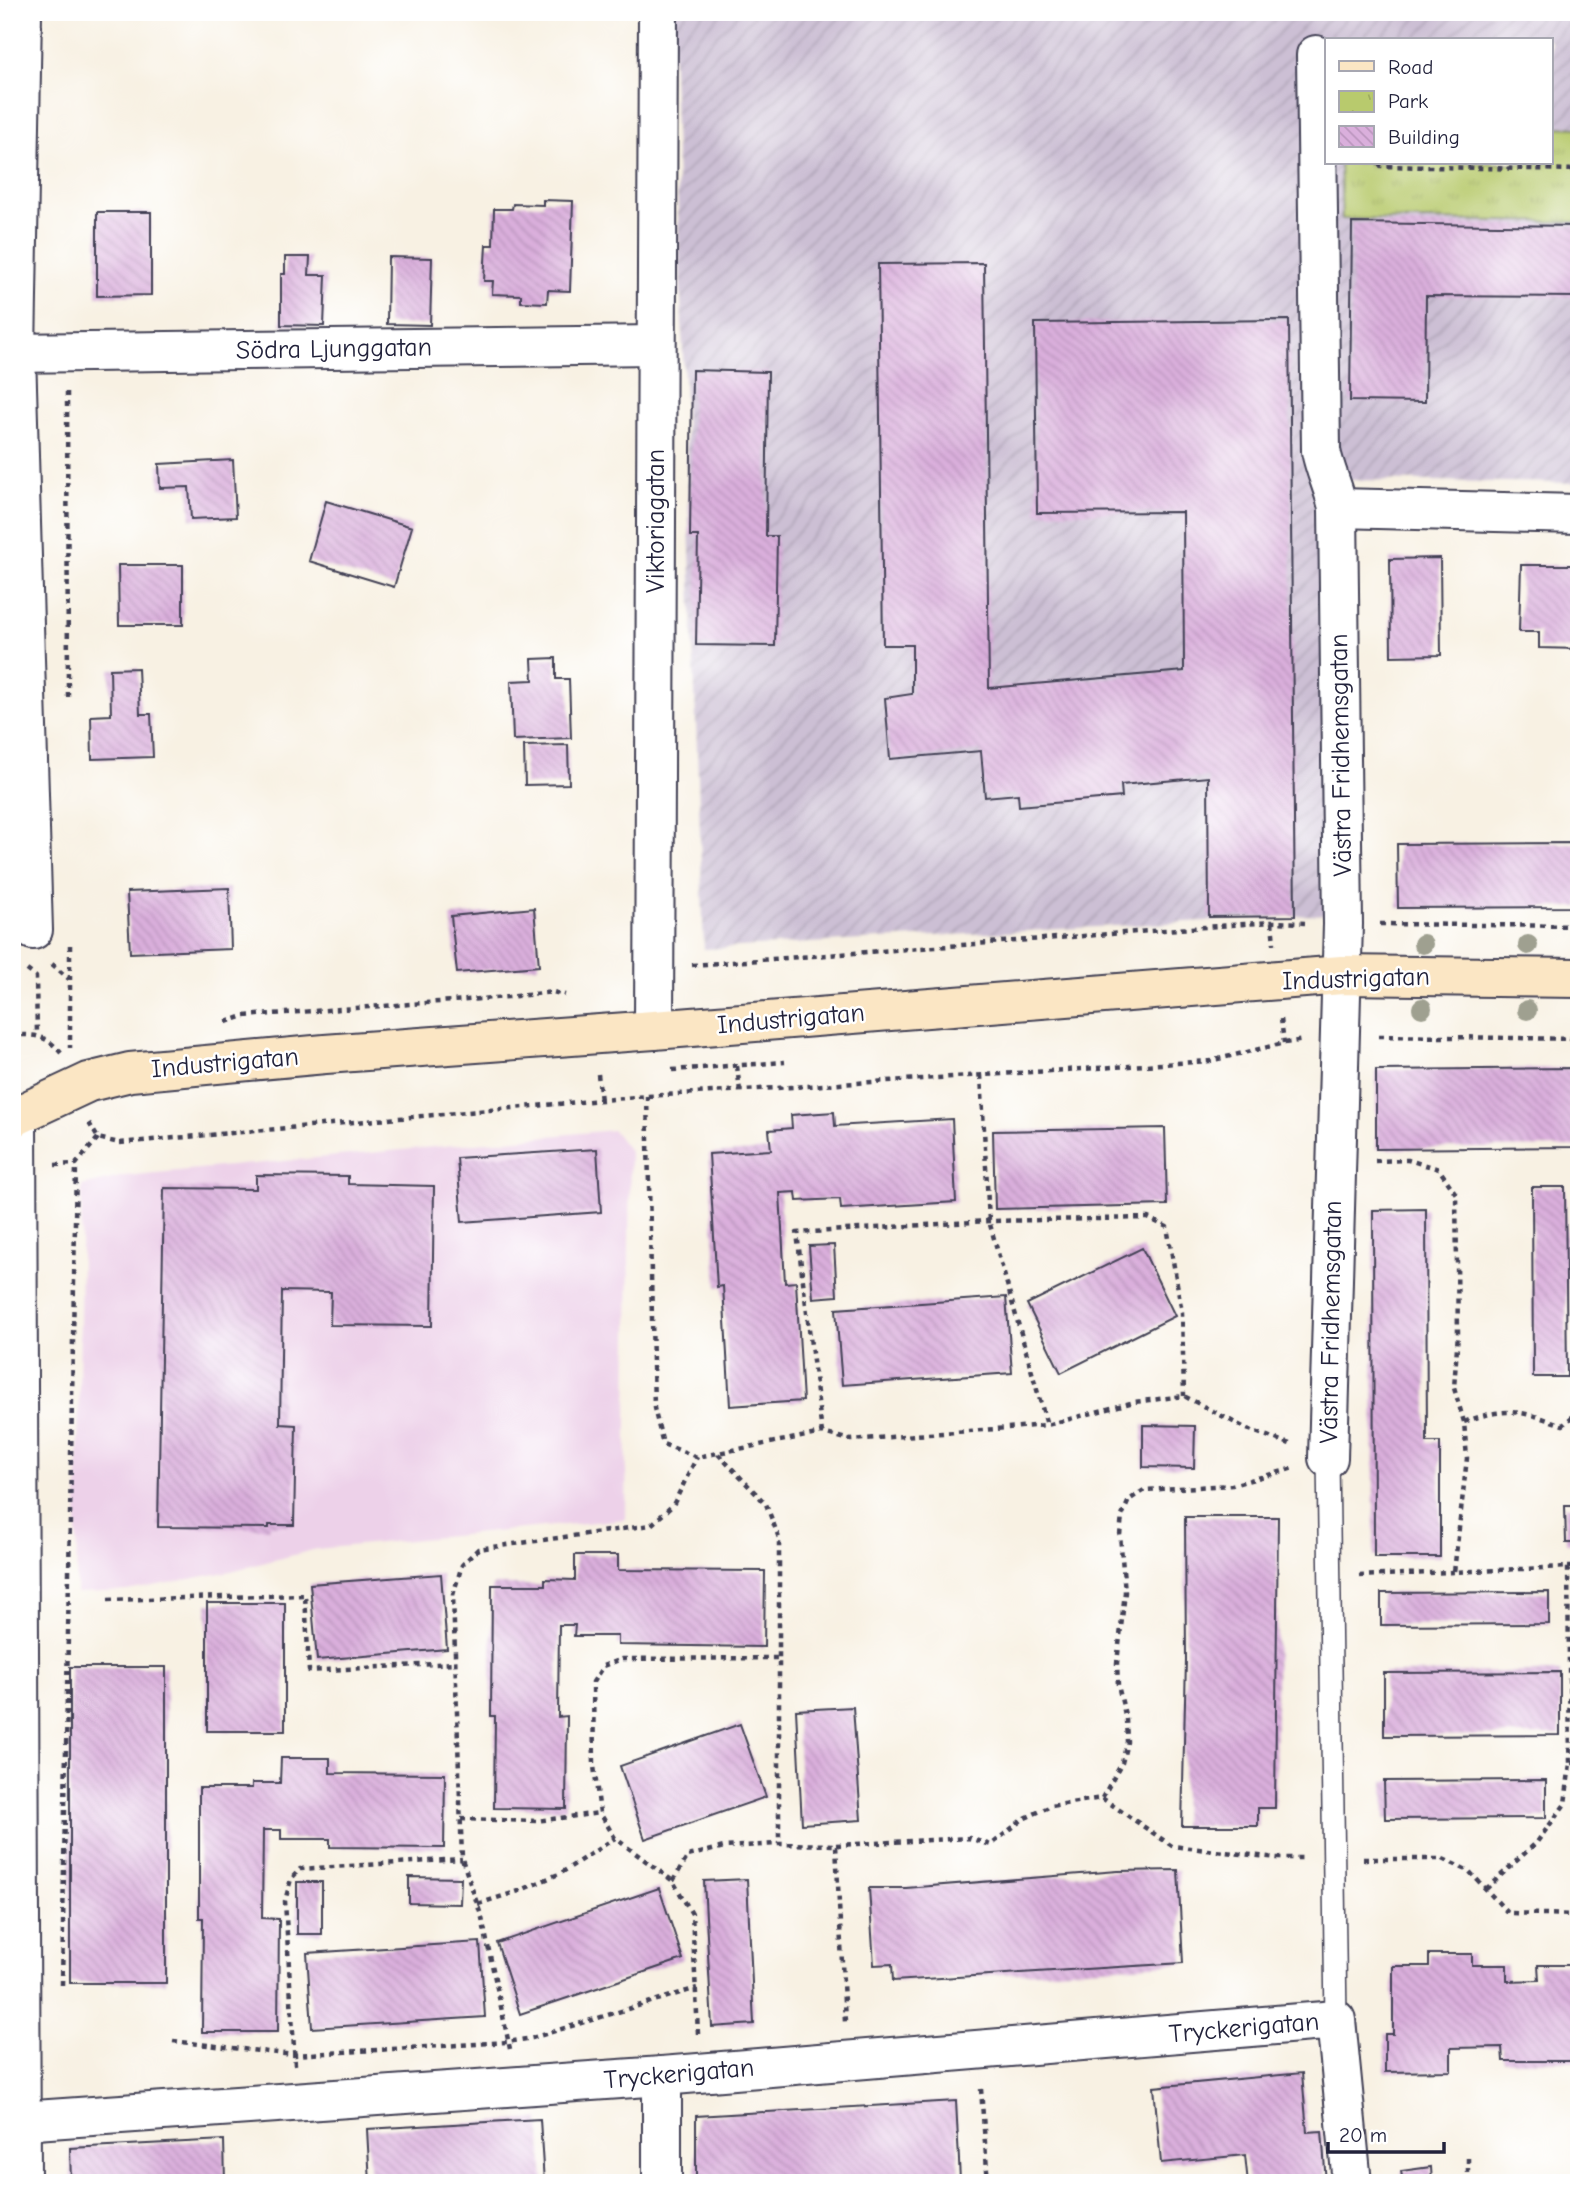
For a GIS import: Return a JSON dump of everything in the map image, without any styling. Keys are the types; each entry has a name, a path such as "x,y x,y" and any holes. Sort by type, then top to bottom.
{"street":[{"path":"22,12 14,353 27,947"},
{"name":"Viktoriagatan","path":"654,1030 658,12"},
{"name":"Västra Fridhemsgatan","path":"1316,55 1321,452 1338,508 1343,924 1328,1458"},
{"name":"Södra Ljunggatan","path":"14,353 656,345"},
{"path":"1338,508 1579,513"},
{"name":"Industrigatan","path":"14,1117 89,1082 131,1072 408,1047 1342,975 1579,978"},
{"path":"14,1117 22,2183"},
{"path":"1336,2020 1352,2183"},
{"name":"Tryckerigatan","path":"21,2121 680,2075 1336,2020"},
{"path":"662,2183 680,2075"}],"lane":[{"path":"1328,1458 1336,2020"}],"path":[{"path":"1380,164 1579,170"},
{"path":"655,967 1259,923 1579,926"},
{"path":"27,947 36,977 37,1035"},
{"path":"400,1005 553,992 572,997"},
{"path":"407,998 408,1012"},
{"path":"97,1138 119,1143 647,1096 1210,1061 1284,1042 1339,1036 1579,1039"},
{"path":"680,1071 785,1062"},
{"path":"737,1066 740,1091"},
{"path":"981,1075 989,1221 1046,1424"},
{"path":"647,1096 654,1408 663,1444 697,1457 822,1433 851,1440 1046,1424 1134,1402 1184,1396 1247,1429 1328,1458"},
{"path":"1335,1162 1408,1160 1439,1169 1456,1194 1458,1333 1454,1388 1464,1422 1467,1458 1454,1572"},
{"path":"62,1990 76,1164"},
{"path":"822,1433 797,1233 989,1221 1148,1218 1167,1227 1182,1312 1184,1396"},
{"path":"1464,1422 1488,1412 1523,1412 1563,1425 1579,1411"},
{"path":"717,1453 766,1504 779,1538 779,1844"},
{"path":"518,2087 482,1918 462,1859 453,1595 462,1565 478,1549 651,1525 673,1505 697,1457"},
{"path":"1102,1798 1122,1763 1127,1742 1117,1663 1125,1592 1120,1535 1122,1516 1129,1500 1144,1490 1232,1485 1328,1458"},
{"path":"1486,1889 1537,1842 1565,1804 1570,1763 1568,1567"},
{"path":"1330,1577 1579,1567"},
{"path":"108,1600 305,1595 309,1671 455,1663"},
{"path":"680,2075 697,1988 692,1914 673,1881 615,1838 600,1814 594,1766 593,1682 603,1666 622,1659 779,1658"},
{"path":"1570,1763 1579,1763"},
{"path":"673,1881 688,1856 724,1847 836,1845 969,1838 991,1846 1023,1819 1051,1806 1102,1798 1172,1846 1278,1858 1443,1859 1469,1871 1508,1913 1579,1916"},
{"path":"461,1819 536,1821 600,1814"},
{"path":"478,1905 561,1873 615,1838"},
{"path":"836,1845 847,2061"},
{"path":"297,2102 285,1901 291,1879 300,1869 462,1859"},
{"path":"173,2041 294,2055 509,2042 533,2038 697,1988"},
{"path":"978,2050 988,2183"},
{"path":"1468,2153 1468,2183"}],"shaded area":[{"path":"671,12 1579,12 1579,128 1552,127 1552,38 1325,38 1325,164 1340,164 1342,219 1579,222 1579,483 1345,480 1329,914 704,949"},
{"path":"613,1130 630,1152 626,1519 317,1549 231,1571 127,1591 76,1593 82,1186 125,1176"}],"green space":[{"path":"1552,127 1579,128 1579,222 1342,219 1340,164 1552,164"}],"building":[{"path":"543,200 573,201 570,291 548,290 547,303 521,302 521,295 492,294 493,281 484,281 486,245 493,245 494,209 512,209 513,204 543,205"},
{"path":"97,212 151,212 151,295 97,296"},
{"path":"1352,223 1579,226 1579,297 1426,296 1425,402 1350,401"},
{"path":"285,257 310,257 309,275 326,275 324,326 281,325 281,274 285,274"},
{"path":"388,257 432,258 430,325 387,324"},
{"path":"984,263 989,688 1184,671 1183,512 1037,513 1035,323 1289,320 1295,916 1209,917 1208,777 1121,785 1122,797 1019,806 1018,794 985,797 981,751 890,759 885,698 912,694 912,645 883,645 878,264"},
{"path":"692,370 768,372 766,536 777,536 775,646 696,645 698,536 690,536"},
{"path":"233,460 236,517 191,519 189,487 160,488 159,464"},
{"path":"326,501 412,527 394,587 309,561"},
{"path":"1440,558 1441,655 1391,656 1390,559"},
{"path":"118,565 183,565 183,625 119,625"},
{"path":"1521,565 1579,565 1579,649 1539,648 1539,632 1519,632"},
{"path":"556,658 556,679 569,679 571,738 513,740 511,681 533,680 532,659"},
{"path":"138,668 140,714 151,714 153,757 92,759 91,716 111,715 110,669"},
{"path":"568,745 569,784 525,785 524,746"},
{"path":"1579,843 1579,907 1398,908 1397,844"},
{"path":"229,888 231,949 130,953 127,892"},
{"path":"534,908 539,966 457,973 451,916"},
{"path":"1579,1068 1579,1147 1376,1149 1376,1070"},
{"path":"834,1112 835,1126 952,1119 956,1202 841,1209 840,1199 797,1201 796,1192 780,1193 785,1283 796,1282 803,1401 730,1406 723,1286 717,1287 709,1154 771,1150 769,1130 792,1128 791,1115"},
{"path":"1165,1128 1167,1205 995,1209 993,1131"},
{"path":"597,1149 601,1212 462,1222 457,1158"},
{"path":"256,1175 348,1176 348,1184 434,1186 432,1326 330,1325 331,1292 282,1291 280,1424 296,1425 294,1525 269,1525 269,1528 158,1527 164,1188 256,1189"},
{"path":"1532,1187 1565,1187 1567,1377 1533,1377"},
{"path":"1426,1209 1427,1442 1440,1442 1440,1557 1374,1557 1373,1210"},
{"path":"834,1245 837,1296 813,1298 809,1246"},
{"path":"1142,1248 1175,1316 1061,1373 1027,1304"},
{"path":"1006,1297 1012,1373 842,1385 836,1309"},
{"path":"1143,1425 1195,1426 1194,1468 1143,1467"},
{"path":"1574,1438 1579,1438 1579,1543 1566,1543 1565,1506 1574,1506"},
{"path":"1185,1517 1278,1517 1275,1808 1258,1808 1258,1826 1182,1826 1186,1660"},
{"path":"575,1555 618,1555 618,1570 765,1571 764,1647 618,1645 618,1636 574,1636 575,1625 559,1625 558,1717 567,1716 566,1809 494,1808 495,1716 491,1716 492,1585 545,1585 545,1579 575,1580"},
{"path":"441,1574 447,1649 317,1660 310,1584"},
{"path":"1549,1592 1549,1624 1381,1625 1381,1593"},
{"path":"207,1603 285,1603 285,1731 207,1731"},
{"path":"70,1667 166,1667 166,1983 70,1983"},
{"path":"1560,1672 1560,1735 1384,1736 1384,1673"},
{"path":"853,1707 861,1820 802,1824 796,1710"},
{"path":"740,1724 766,1797 645,1839 620,1766"},
{"path":"281,1758 330,1758 330,1773 445,1774 444,1848 330,1847 330,1839 281,1839 281,1830 263,1830 262,1918 279,1919 278,2032 202,2032 203,1918 199,1918 199,1788 252,1788 252,1783 280,1783"},
{"path":"1546,1780 1546,1818 1385,1819 1384,1781"},
{"path":"1178,1870 1183,1963 893,1981 892,1964 874,1965 869,1888 906,1888 1118,1871"},
{"path":"409,1877 461,1878 460,1904 409,1903"},
{"path":"747,1879 754,2024 712,2027 704,1881"},
{"path":"297,1882 322,1882 322,1934 297,1934"},
{"path":"659,1888 683,1959 520,2014 497,1943"},
{"path":"480,1942 485,2017 312,2028 307,1953"},
{"path":"1429,1954 1472,1954 1472,1965 1507,1965 1507,1981 1539,1980 1538,1965 1579,1965 1579,2061 1503,2061 1502,2047 1451,2048 1451,2071 1385,2072 1385,2034 1393,2034 1393,1966 1429,1966"},
{"path":"1302,2073 1307,2132 1322,2131 1326,2183 1248,2183 1245,2155 1161,2163 1154,2087"},
{"path":"956,2101 960,2180 834,2183 833,2179 696,2183 696,2116"},
{"path":"540,2119 544,2183 370,2183 367,2129"},
{"path":"224,2140 225,2183 71,2183 70,2148"},
{"path":"1431,2167 1432,2183 1403,2183 1401,2171"}]}
